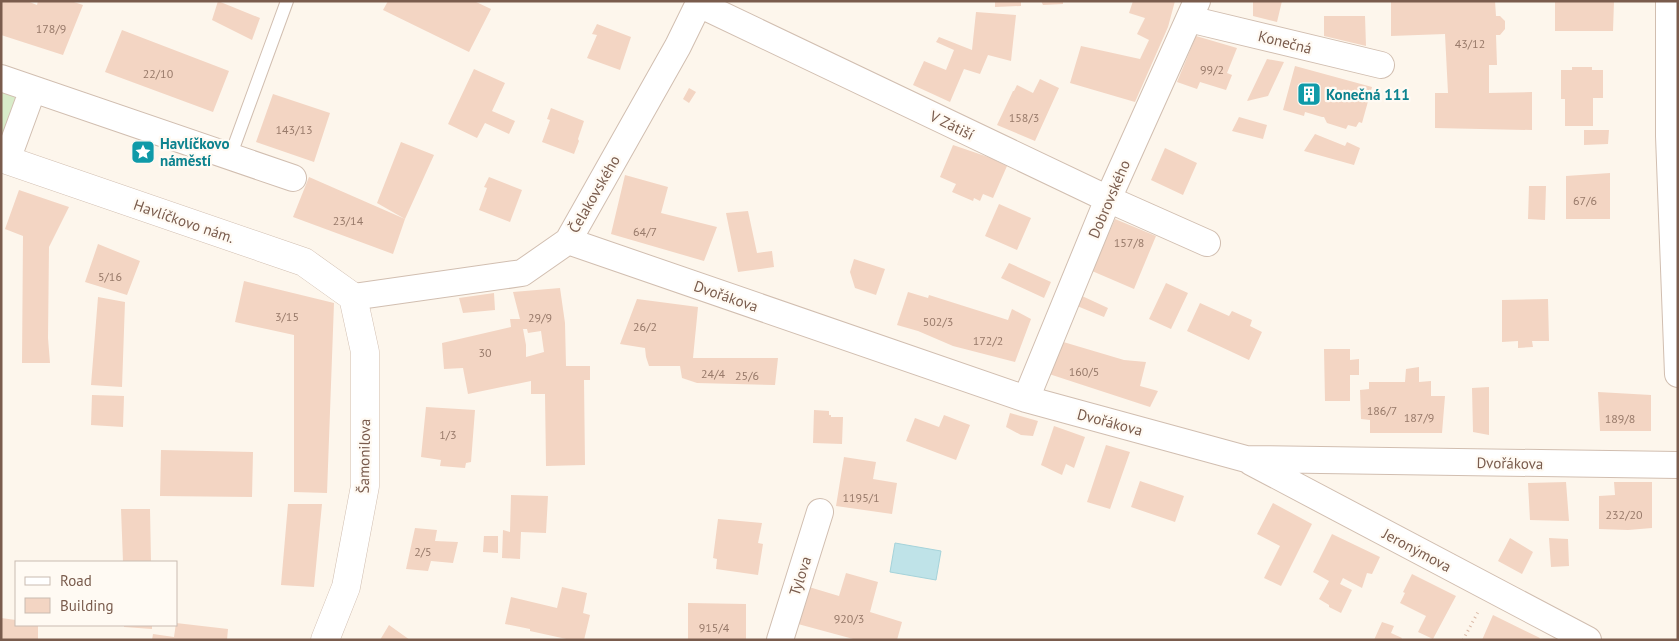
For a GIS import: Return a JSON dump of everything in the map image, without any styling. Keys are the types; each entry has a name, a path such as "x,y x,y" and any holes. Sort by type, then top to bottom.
{"street":[{"path":"1669,1 1678,374"},
{"name":"V Zátiší","path":"699,2 1108,199 1207,243"},
{"name":"Čelakovského","path":"353,297 522,273 568,241 678,46 699,2"},
{"name":"Dobrovského","path":"1026,399 1108,199 1193,10"},
{"name":"Konečná","path":"1193,10 1381,65"},
{"path":"1,78 293,178"},
{"name":"Havlíčkovo nám.","path":"33,90 4,159 304,262 353,297"},
{"name":"Dvořákova","path":"568,241 1026,399 1246,459 1678,465"},
{"name":"Šamonilova","path":"325,640 346,587 365,486 365,352 353,297"},
{"name":"Jeronýmova","path":"1246,459 1588,640"},
{"name":"Tylova","path":"780,640 820,512"}],"lane":[{"path":"230,157 288,1"}],"green space":[{"path":"1,89 19,96 1,148"}],"water":[{"path":"895,543 941,551 936,580 890,572"}],"building":[{"path":"1,1 27,1 37,5 38,1 71,1 83,5 63,55 1,35"},
{"path":"218,1 260,18 252,40 212,20"},
{"path":"388,1 474,1 491,9 469,52 383,10"},
{"path":"995,1 1021,1 1021,6 995,7"},
{"path":"1041,1 1063,1 1063,4 1043,5"},
{"path":"1133,1 1175,1 1168,27 1135,102 1070,83 1081,46 1140,59 1149,40 1137,34 1145,18 1129,13"},
{"path":"1253,1 1282,1 1277,22 1253,16"},
{"path":"1391,1 1495,1 1496,16 1500,16 1505,21 1505,29 1500,35 1496,35 1497,65 1489,65 1489,93 1532,92 1532,130 1435,128 1435,93 1448,93 1445,34 1391,36"},
{"path":"1555,1 1614,1 1613,31 1555,31"},
{"path":"976,12 1016,15 1011,61 988,55 980,74 964,69 950,102 913,85 924,61 946,70 954,50 936,42 939,37 972,50"},
{"path":"1324,16 1365,16 1366,46 1324,36"},
{"path":"597,24 631,37 620,70 587,58 597,35 592,34"},
{"path":"122,30 229,71 213,112 105,72"},
{"path":"1196,36 1237,48 1227,73 1232,75 1226,90 1200,82 1197,89 1177,82"},
{"path":"1267,59 1284,62 1268,96 1247,101"},
{"path":"1295,66 1372,87 1362,123 1359,122 1356,127 1348,125 1346,129 1327,123 1324,117 1305,112 1304,116 1283,110"},
{"path":"1572,67 1592,67 1592,70 1603,70 1603,98 1593,98 1593,126 1565,126 1565,99 1561,99 1561,70 1572,70"},
{"path":"474,69 505,83 492,111 515,121 509,134 485,123 477,138 448,124"},
{"path":"1040,79 1059,88 1035,141 997,125 1017,85 1033,93"},
{"path":"689,88 696,92 689,103 683,99"},
{"path":"273,94 330,113 314,162 256,142"},
{"path":"551,108 584,121 574,154 542,142 550,120 547,119"},
{"path":"1239,117 1267,125 1263,139 1232,131"},
{"path":"1584,130 1609,130 1608,144 1584,145"},
{"path":"1315,134 1345,146 1347,142 1360,148 1354,165 1304,151"},
{"path":"401,142 434,155 405,219 377,203"},
{"path":"953,145 991,158 1007,166 993,198 983,194 980,201 974,198 973,201 952,192 956,184 940,177"},
{"path":"1165,148 1197,163 1183,195 1151,180"},
{"path":"1610,173 1610,219 1566,219 1566,176"},
{"path":"625,175 668,187 661,213 717,227 704,261 611,234"},
{"path":"309,177 405,219 393,254 293,217"},
{"path":"489,177 522,190 510,222 479,210 487,188 484,187"},
{"path":"1529,186 1546,186 1545,220 1528,219"},
{"path":"19,190 69,207 49,247 48,338 50,363 22,363 23,236 5,229"},
{"path":"999,204 1031,218 1017,250 985,236"},
{"path":"748,211 757,253 772,251 774,267 738,272 726,213"},
{"path":"1115,219 1156,236 1134,289 1092,271"},
{"path":"98,244 140,261 127,295 85,282"},
{"path":"854,259 885,269 876,295 855,288 850,272"},
{"path":"1009,263 1051,282 1044,298 1001,278"},
{"path":"244,281 334,303 327,493 294,492 294,335 235,322"},
{"path":"1166,283 1188,293 1171,329 1149,319"},
{"path":"560,288 565,323 566,366 590,366 590,380 584,380 585,465 546,466 545,394 531,394 531,381 468,394 463,368 444,369 442,343 511,327 510,319 520,319 513,292","holes":["523,329 527,329 528,333 541,331 544,352 526,357"]},
{"path":"908,292 928,298 929,295 1008,320 1012,309 1031,319 1015,362 953,346 918,331 897,325"},
{"path":"494,293 495,310 463,313 459,298"},
{"path":"1082,296 1108,308 1104,317 1077,306"},
{"path":"98,297 125,302 122,387 91,385"},
{"path":"637,299 698,307 693,358 778,358 775,385 697,383 682,378 680,366 649,366 645,348 620,344"},
{"path":"1548,299 1549,341 1532,341 1533,347 1518,348 1518,341 1502,342 1502,300"},
{"path":"1200,303 1229,316 1232,311 1252,320 1250,326 1262,332 1249,360 1187,331"},
{"path":"1060,341 1124,360 1146,362 1140,386 1158,391 1150,407 1046,373"},
{"path":"1324,349 1350,349 1350,360 1359,359 1359,375 1350,375 1350,401 1325,401"},
{"path":"1419,367 1419,382 1431,381 1431,396 1445,396 1442,433 1370,433 1370,420 1361,419 1360,390 1369,389 1369,382 1405,382 1406,369"},
{"path":"1489,387 1489,435 1473,432 1472,388"},
{"path":"1598,392 1651,395 1651,431 1600,431"},
{"path":"92,395 124,396 123,427 91,425"},
{"path":"426,407 475,410 471,462 466,463 465,468 440,466 441,460 421,457"},
{"path":"814,410 829,411 831,417 843,417 842,444 813,443"},
{"path":"1010,413 1038,421 1033,436 1021,435 1006,427"},
{"path":"944,415 970,425 956,460 906,441 915,418 939,427"},
{"path":"1054,426 1085,437 1074,468 1066,464 1062,475 1041,465"},
{"path":"1106,445 1130,452 1110,509 1087,502"},
{"path":"161,450 253,452 252,497 160,496"},
{"path":"844,457 876,462 873,479 897,483 892,514 836,506"},
{"path":"1140,481 1184,496 1175,522 1131,507"},
{"path":"1566,482 1569,521 1530,520 1528,483"},
{"path":"1614,482 1652,482 1652,528 1628,530 1599,529 1599,496 1615,495"},
{"path":"511,495 548,496 546,533 521,532 520,559 502,558 503,530 510,532"},
{"path":"1273,503 1312,524 1281,586 1264,578 1280,546 1257,534"},
{"path":"288,504 322,504 314,587 281,585"},
{"path":"121,509 150,509 151,561 123,561"},
{"path":"718,519 762,523 758,543 763,544 758,575 716,569 717,559 713,558"},
{"path":"415,528 437,530 435,541 458,542 453,563 431,561 428,571 406,569"},
{"path":"1332,534 1380,557 1372,574 1367,573 1362,588 1343,578 1340,584 1352,590 1341,613 1319,599 1329,581 1313,572"},
{"path":"484,536 498,536 498,553 483,552"},
{"path":"1510,538 1533,552 1522,574 1498,561"},
{"path":"1549,538 1568,539 1569,566 1551,567"},
{"path":"846,573 878,582 870,612 902,622 897,640 857,640 798,624 809,587 839,596"},
{"path":"1412,574 1456,596 1433,639 1418,632 1426,616 1400,603"},
{"path":"562,587 587,593 583,613 590,615 584,640 571,640 505,624 511,597 557,608"},
{"path":"688,603 746,604 746,640 688,640"},
{"path":"1493,615 1540,638 1539,640 1482,640"},
{"path":"1,618 15,620 15,626 38,626 38,640 1,640"},
{"path":"1382,622 1394,626 1391,633 1402,638 1401,640 1374,640"},
{"path":"178,623 228,629 227,640 152,640 153,634 174,637 176,626 178,626"},
{"path":"389,625 410,640 380,640"},
{"path":"152,626 152,629 124,627"}],"place":[{"name":"Konečná 111","path":"1309,94"},
{"name":"Havlíčkovo náměstí","path":"143,152"}]}
